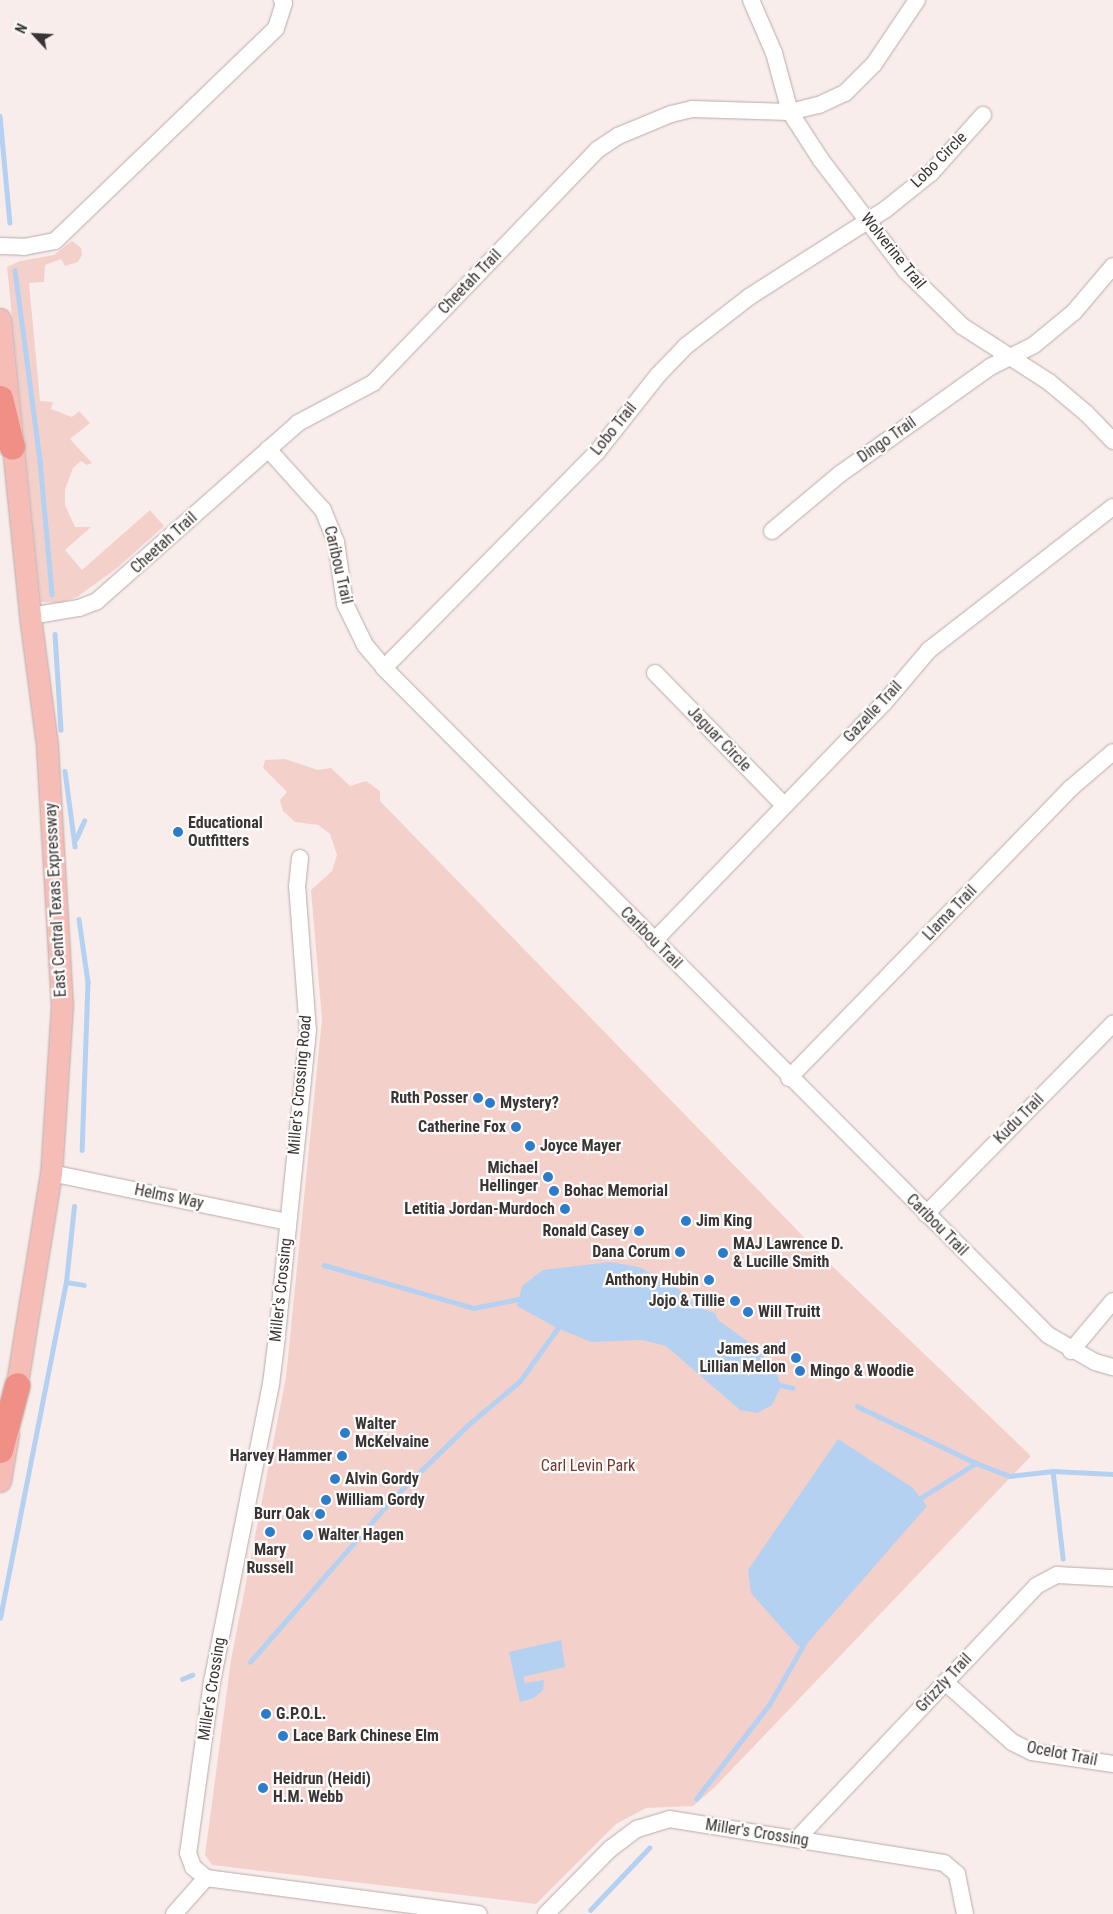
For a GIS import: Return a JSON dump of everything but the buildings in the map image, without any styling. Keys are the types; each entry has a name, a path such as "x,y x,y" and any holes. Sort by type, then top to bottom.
{"highway":[{"path":"0,398 12,447"},
{"path":"0,1450 17,1386"}],"main road":[{"name":"East Central Texas Expressway","path":"0,318 30,616 47,746 62,1005 51,1173 0,1481"}],"street":[{"path":"0,246 24,247 55,240 276,28 284,3 282,0"},
{"name":"Wolverine Trail","path":"751,0 758,10 774,53 790,112 905,270 936,304 962,326 1049,382 1086,412 1113,441"},
{"name":"Cheetah Trail","path":"30,616 79,608 97,600 298,423 374,383 585,162 618,136 644,123 692,110 790,112 820,105 845,93 874,64 917,0"},
{"name":"Lobo Circle","path":"867,219 886,209 931,173 983,115"},
{"name":"Lobo Trail","path":"384,668 597,452 658,375 686,346 749,297 867,219"},
{"name":"Dingo Trail","path":"772,531 840,474 990,367 1034,345 1074,312 1113,266"},
{"name":"Caribou Trail","path":"268,449 323,510 336,542 345,604 365,645 384,668 789,1078 1048,1335 1071,1351 1094,1362 1113,1367"},
{"name":"Gazelle Trail","path":"654,941 949,632 1113,507"},
{"name":"Jaguar Circle","path":"655,673 784,805"},
{"name":"Llama Trail","path":"789,1078 1072,788 1113,752"},
{"name":"Miller's Crossing Road","path":"287,1222 308,1030 297,885 300,858"},
{"name":"Kudu Trail","path":"926,1214 1113,1024"},
{"name":"Helms Way","path":"51,1173 287,1222"},
{"name":"Miller's Crossing","path":"206,1878 193,1866 188,1853 212,1681 271,1384 287,1222"},
{"path":"1071,1351 1113,1301"},
{"name":"Grizzly Trail","path":"797,1839 1036,1586 1057,1575 1113,1578"},
{"name":"Ocelot Trail","path":"945,1682 1012,1742 1032,1752 1113,1764"},
{"name":"Miller's Crossing","path":"546,1914 610,1849 637,1829 669,1819 944,1863 956,1874 965,1914"},
{"path":"174,1914 206,1878 480,1914"}],"green space":[{"path":"72,241 81,248 82,255 78,262 65,266 61,259 45,265 44,282 29,283 40,401 53,402 51,409 72,417 79,411 90,423 70,439 92,463 87,465 81,461 73,468 65,490 65,505 75,527 91,527 65,550 82,570 150,510 164,526 117,568 77,597 60,603 41,602 7,267 20,261 54,255"},
{"name":"Carl Levin Park","path":"285,759 318,770 331,768 350,786 366,781 380,791 380,801 829,1263 1031,1456 714,1788 693,1806 646,1808 616,1824 536,1904 212,1865 205,1855 231,1660 286,1377 322,1019 311,890 332,871 337,855 330,834 318,825 295,822 283,811 280,800 287,792 263,768 265,760"}],"water":[{"path":"610,1262 639,1267 677,1288 703,1309 715,1313 718,1320 754,1346 776,1371 781,1387 772,1405 757,1413 740,1410 666,1346 642,1340 591,1342 557,1328 517,1306 522,1286 543,1270"},
{"path":"838,1439 913,1488 927,1506 805,1646 798,1646 751,1593 748,1570"},
{"path":"561,1640 565,1667 523,1677 525,1683 544,1680 543,1690 534,1698 520,1702 509,1652"}],"waterway":[{"path":"0,116 10,223"},
{"path":"15,270 40,461 52,594"},
{"path":"55,634 61,730"},
{"path":"65,771 75,846"},
{"path":"76,839 84,821"},
{"path":"79,919 88,982 82,1150"},
{"path":"0,1618 66,1282 74,1206"},
{"path":"324,1265 474,1308 523,1298"},
{"path":"66,1282 84,1285"},
{"path":"250,1662 394,1497 468,1425 520,1381 560,1325"},
{"path":"776,1384 793,1388"},
{"path":"857,1406 976,1463 1010,1476 1053,1471 1113,1474"},
{"path":"916,1501 976,1463"},
{"path":"1053,1471 1063,1558"},
{"path":"696,1799 769,1705 805,1642"},
{"path":"182,1679 192,1675"},
{"path":"590,1910 649,1848"}],"place":[{"name":"Educational Outfitters","path":"178,832"},
{"name":"Ruth Posser","path":"478,1098"},
{"name":"Mystery?","path":"490,1103"},
{"name":"Catherine Fox","path":"516,1127"},
{"name":"Joyce Mayer","path":"530,1146"},
{"name":"Michael Hellinger","path":"548,1177"},
{"name":"Bohac Memorial","path":"554,1191"},
{"name":"Letitia Jordan-Murdoch","path":"565,1209"},
{"name":"Jim King","path":"686,1221"},
{"name":"Ronald Casey","path":"639,1231"},
{"name":"Dana Corum","path":"680,1252"},
{"name":"MAJ Lawrence D. & Lucille Smith","path":"723,1253"},
{"name":"Anthony Hubin","path":"709,1280"},
{"name":"Jojo & Tillie","path":"735,1301"},
{"name":"Will Truitt","path":"748,1312"},
{"name":"James and Lillian Mellon","path":"796,1358"},
{"name":"Mingo & Woodie","path":"800,1371"},
{"name":"Walter McKelvaine","path":"345,1433"},
{"name":"Harvey Hammer","path":"342,1456"},
{"name":"Alvin Gordy","path":"335,1479"},
{"name":"William Gordy","path":"326,1500"},
{"name":"Burr Oak","path":"320,1514"},
{"name":"Mary Russell","path":"270,1532"},
{"name":"Walter Hagen","path":"308,1535"},
{"name":"G.P.O.L.","path":"266,1714"},
{"name":"Lace Bark Chinese Elm","path":"283,1736"},
{"name":"Heidrun (Heidi) H.M. Webb","path":"263,1788"}]}
